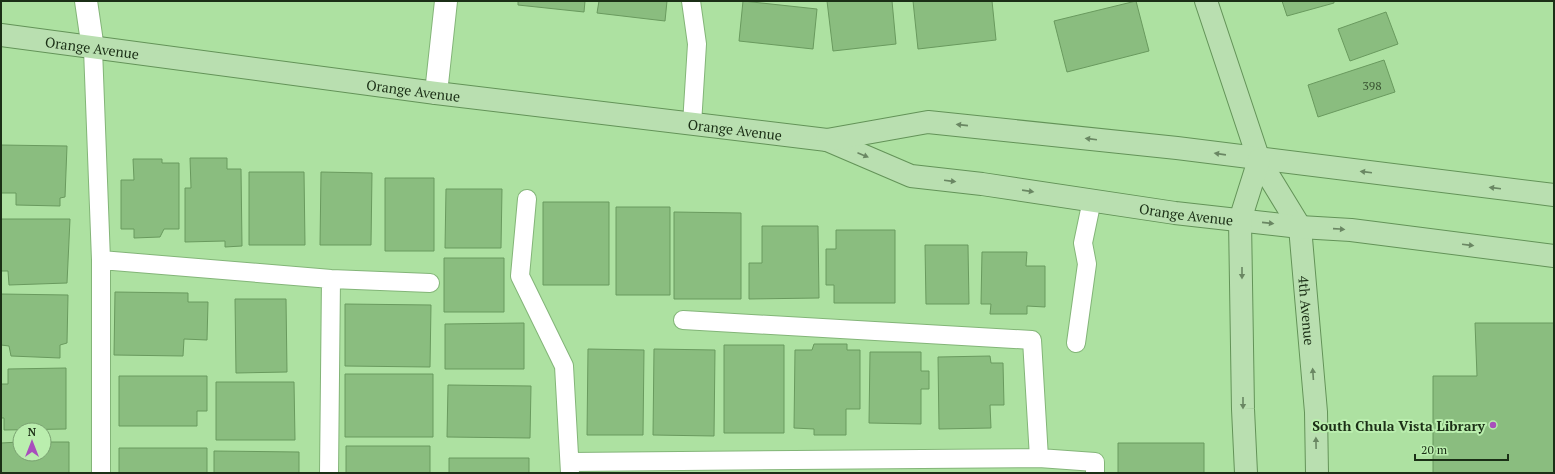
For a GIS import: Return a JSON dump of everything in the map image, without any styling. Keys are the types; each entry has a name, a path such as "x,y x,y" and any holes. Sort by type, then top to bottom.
{"main road":[{"name":"4th Avenue","path":"1206,1 1259,160 1300,227 1316,412 1317,473"},
{"name":"Orange Avenue","path":"1,35 436,93 827,140 911,176 1240,220 1300,227 1352,230 1554,256"},
{"name":"Orange Avenue","path":"827,140 928,122 1177,148 1259,160 1554,195"},
{"path":"1246,473 1243,409 1240,220 1259,160"}],"street":[{"path":"86,1 93,48"},
{"path":"436,93 446,1"}],"lane":[{"path":"691,1 697,44 692,124"},
{"path":"93,48 101,260 101,473"},
{"path":"527,199 520,276 564,366 570,467 1039,458 1095,462 1096,473"},
{"path":"1076,344 1087,264 1083,243 1092,200"},
{"path":"101,260 331,279 430,283"},
{"path":"329,473 331,279"},
{"path":"683,320 1032,340 1039,458"}],"building":[{"path":"518,1 585,1 584,12 518,5"},
{"path":"599,1 667,1 665,21 597,13"},
{"path":"743,1 817,9 813,49 739,41"},
{"path":"827,1 892,1 896,44 833,51"},
{"path":"913,1 992,1 996,40 918,49"},
{"path":"1136,1 1149,51 1067,72 1054,21"},
{"path":"1282,1 1334,1 1334,3 1287,16"},
{"path":"1386,12 1398,44 1350,61 1338,29"},
{"path":"1384,60 1395,92 1318,117 1308,85"},
{"path":"1,145 67,146 65,197 60,198 60,206 16,205 16,193 1,193"},
{"path":"190,158 227,158 227,169 241,169 242,246 225,247 225,241 185,242 185,188 191,188"},
{"path":"133,159 162,159 162,163 179,163 179,229 164,229 160,237 134,238 134,229 121,229 121,180 134,180"},
{"path":"249,172 304,172 305,245 249,245"},
{"path":"321,172 372,173 371,245 320,245"},
{"path":"385,178 434,178 434,251 385,251"},
{"path":"446,189 502,189 501,248 445,248"},
{"path":"543,202 609,202 609,285 543,285"},
{"path":"616,207 670,207 670,295 616,295"},
{"path":"674,212 741,213 741,299 674,299"},
{"path":"1,219 70,219 67,283 9,285 8,271 1,271"},
{"path":"762,226 818,226 819,298 749,299 749,263 762,263"},
{"path":"836,230 895,230 895,303 834,303 834,285 826,285 826,249 836,249"},
{"path":"925,245 968,245 969,304 926,304"},
{"path":"982,252 1027,252 1026,266 1045,266 1045,307 1027,306 1027,314 990,314 991,304 981,304"},
{"path":"444,258 504,258 504,312 444,312"},
{"path":"115,292 188,293 188,302 208,302 207,340 184,339 183,356 114,355"},
{"path":"1,294 68,295 67,343 60,345 60,358 11,356 9,346 1,345"},
{"path":"235,299 286,299 287,372 236,373"},
{"path":"345,304 431,305 430,367 345,366"},
{"path":"524,323 524,369 445,369 445,324"},
{"name":"South Chula Vista Library","path":"1475,323 1554,323 1554,473 1433,473 1433,376 1477,376"},
{"path":"814,344 847,344 847,350 860,350 860,409 846,409 846,435 814,435 814,429 794,428 795,350 812,350"},
{"path":"724,345 784,345 784,433 724,433"},
{"path":"588,349 644,350 643,435 587,435"},
{"path":"654,349 715,350 714,436 653,435"},
{"path":"870,352 921,352 921,371 929,371 929,389 921,389 921,424 869,423"},
{"path":"990,356 991,363 1003,363 1004,405 990,405 991,428 939,429 938,357"},
{"path":"66,368 66,429 52,429 52,422 12,422 12,430 4,430 4,418 1,418 1,384 8,384 8,369"},
{"path":"345,374 433,374 433,437 345,437"},
{"path":"119,376 207,376 207,411 197,411 197,426 119,426"},
{"path":"216,382 294,382 295,440 216,440"},
{"path":"448,385 531,386 530,438 447,437"},
{"path":"12,442 12,462 52,462 52,442 69,442 69,473 1,473 1,443"},
{"path":"1118,443 1204,443 1204,473 1118,473"},
{"path":"346,446 430,446 430,473 346,473"},
{"path":"119,448 207,448 207,473 119,473"},
{"path":"214,451 299,452 299,473 214,473"},
{"path":"449,458 529,458 529,473 449,473"}],"place":[{"name":"South Chula Vista Library","path":"1493,425"}]}
